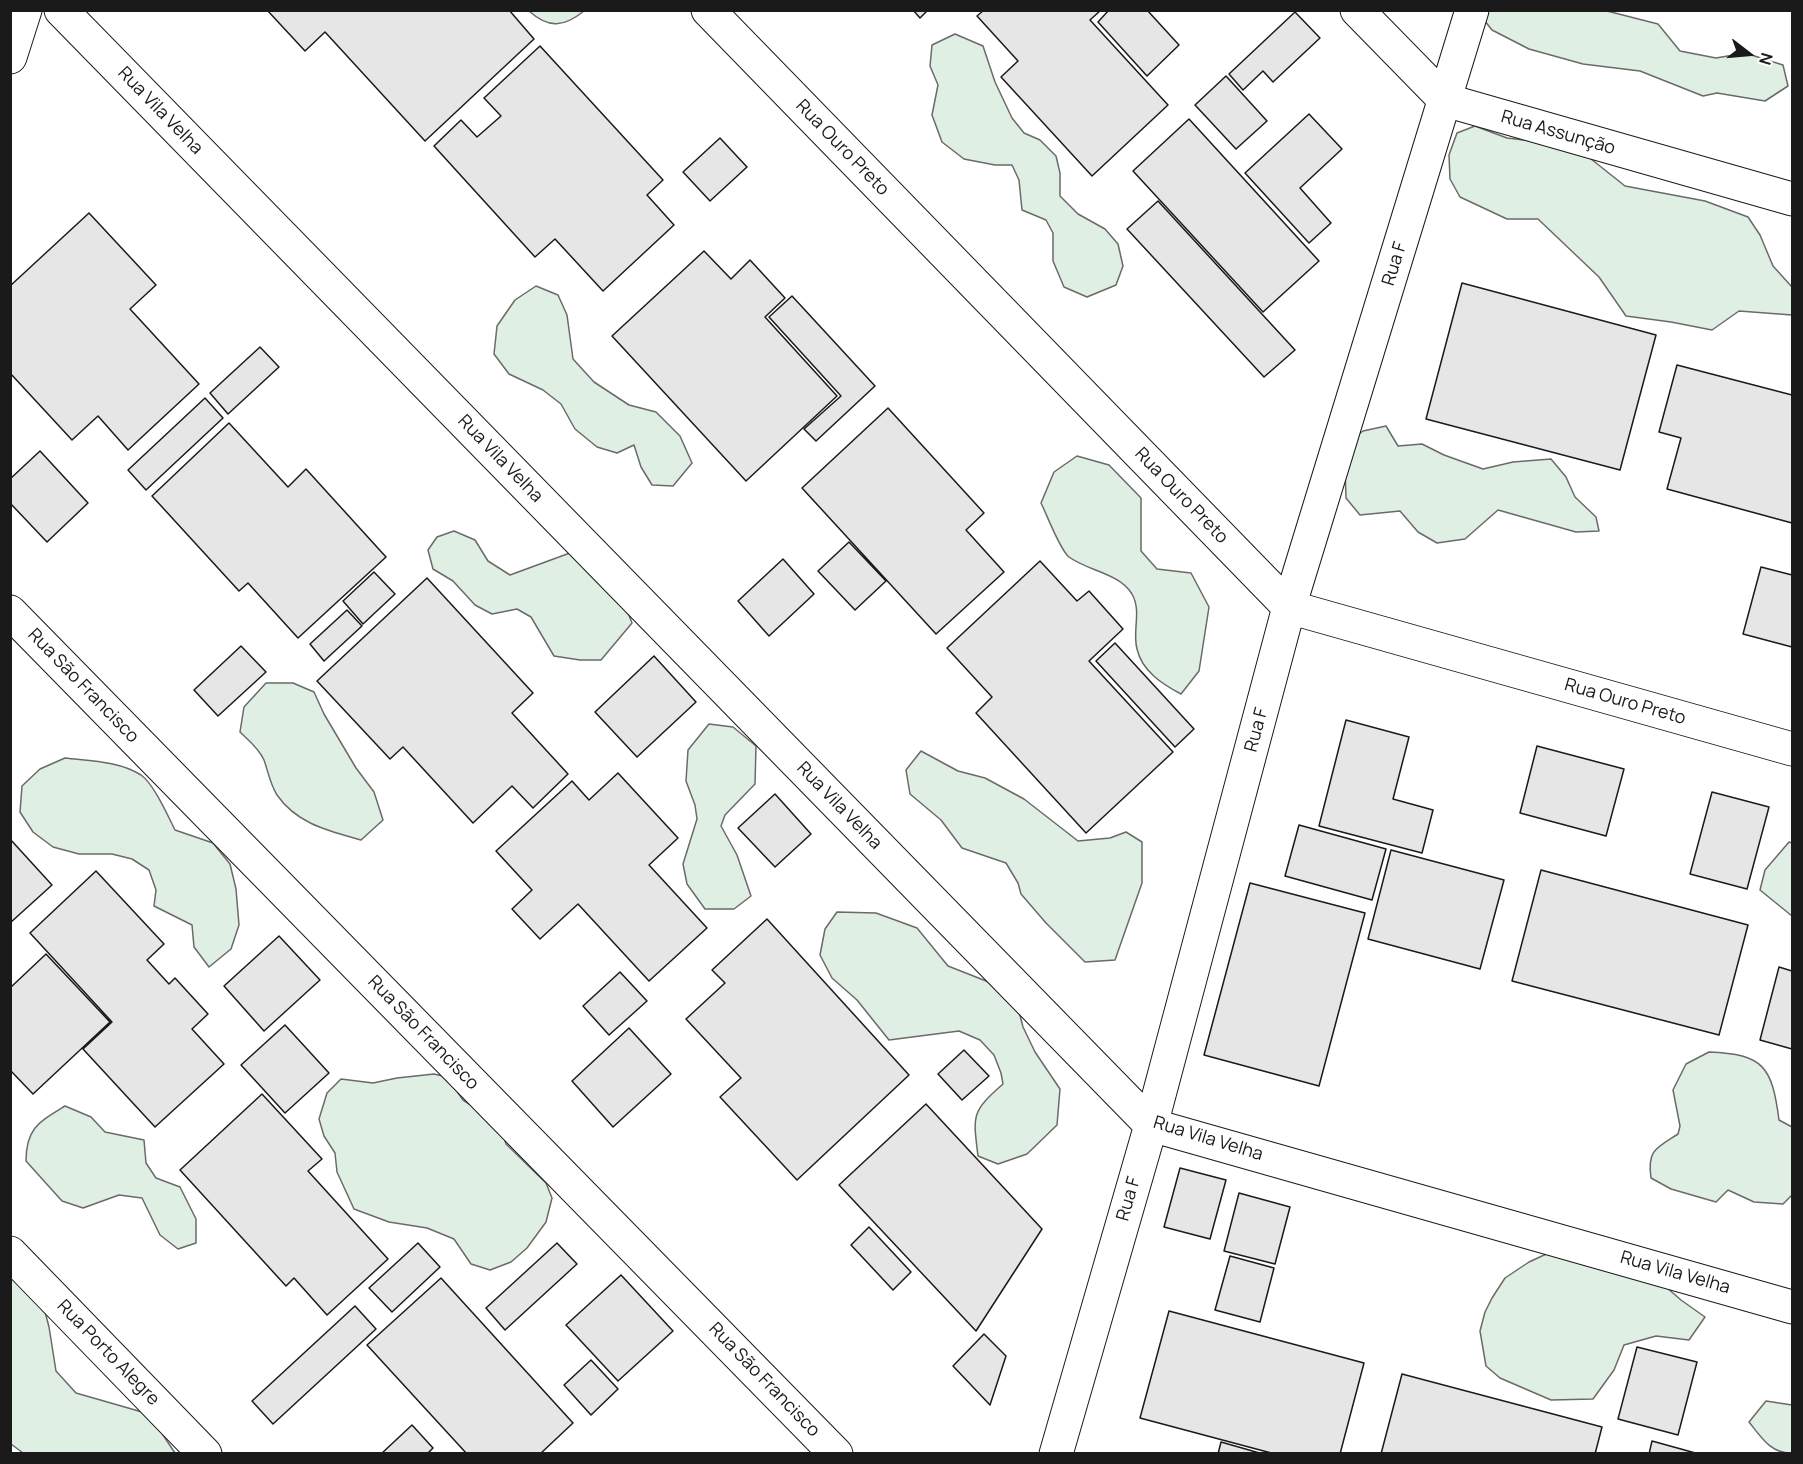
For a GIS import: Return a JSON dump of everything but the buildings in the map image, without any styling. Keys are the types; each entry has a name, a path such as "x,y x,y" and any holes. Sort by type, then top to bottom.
{"street":[{"path":"10,57 24,10"},
{"name":"Rua Vila Velha","path":"62,10 1151,1125 1792,1307"},
{"name":"Rua Ouro Preto","path":"708,10 1289,607 1792,749"},
{"name":"Rua Assunção","path":"1357,10 1445,100 1792,199"},
{"name":"Rua F","path":"1056,1454 1151,1125 1289,607 1472,10"},
{"name":"Rua São Francisco","path":"10,612 836,1454"},
{"name":"Rua Porto Alegre","path":"10,1253 205,1454"}],"green space":[{"path":"529,11 584,11 570,20 556,24 543,21"},
{"path":"1477,11 1607,11 1658,24 1680,51 1716,58 1745,53 1783,65 1788,86 1765,101 1717,93 1703,96 1640,71 1583,64 1529,49 1492,30"},
{"path":"955,34 983,46 995,82 1012,118 1024,133 1040,140 1056,156 1060,173 1060,196 1078,214 1105,229 1118,244 1123,266 1116,285 1087,297 1064,287 1053,261 1053,233 1046,220 1022,210 1019,180 1012,165 995,165 964,159 942,142 932,115 938,85 930,66 932,45"},
{"path":"1475,126 1507,138 1557,144 1581,151 1625,186 1705,201 1748,217 1760,235 1773,266 1792,287 1792,315 1739,311 1712,330 1626,316 1599,277 1538,219 1507,219 1460,197 1450,179 1449,155 1457,133"},
{"path":"536,286 558,295 567,315 573,359 594,382 629,405 656,412 680,436 692,463 673,486 652,485 641,467 634,445 617,453 597,447 575,429 561,404 543,390 509,374 494,354 497,326 515,300"},
{"path":"1386,426 1398,446 1422,444 1444,455 1483,469 1513,462 1551,459 1566,477 1575,497 1596,517 1599,531 1576,532 1498,510 1465,539 1437,543 1418,532 1400,511 1360,515 1346,498 1345,468 1352,439 1363,431"},
{"path":"1077,456 1109,465 1141,498 1141,551 1157,569 1191,573 1209,607 1199,671 1181,694 1154,676 1143,664 1137,649 1137,614 1132,594 1119,581 1077,562 1065,553 1041,503 1054,472"},
{"path":"454,531 475,540 488,561 510,575 578,550 623,600 632,623 601,660 554,656 531,617 517,609 492,614 475,605 453,581 433,569 428,550 437,537"},
{"path":"266,683 293,683 314,692 324,714 356,768 374,792 383,820 361,840 304,820 285,805 277,795 262,756 240,732 244,707"},
{"path":"709,724 733,727 756,746 755,784 725,815 721,826 737,855 751,896 734,909 705,909 687,884 683,864 697,819 695,805 686,781 688,750"},
{"path":"921,751 958,771 985,778 1024,799 1078,841 1110,838 1126,832 1142,842 1142,883 1115,960 1085,962 1021,894 1018,883 1006,863 962,848 941,820 910,794 906,770"},
{"path":"65,758 114,764 141,775 156,793 175,830 213,843 230,864 236,889 239,925 231,949 209,967 194,947 192,925 154,906 156,890 149,870 132,859 112,854 79,854 53,847 33,832 20,812 22,786 40,769"},
{"path":"1789,842 1792,843 1792,916 1760,890 1765,870"},
{"path":"837,912 876,913 917,928 948,966 1014,992 1023,1027 1035,1052 1060,1089 1057,1125 1027,1154 998,1164 978,1156 975,1131 977,1115 985,1101 1003,1084 994,1055 980,1040 959,1031 889,1040 857,1000 832,978 820,955 825,929"},
{"path":"1709,1052 1728,1053 1753,1060 1768,1076 1773,1087 1779,1120 1792,1127 1792,1195 1783,1204 1754,1202 1728,1190 1716,1202 1671,1189 1651,1178 1652,1155 1659,1147 1678,1134 1680,1126 1673,1090 1686,1064"},
{"path":"434,1074 447,1077 463,1100 500,1124 506,1144 546,1183 552,1198 546,1222 527,1248 511,1262 490,1270 471,1264 454,1239 427,1228 389,1222 354,1209 337,1172 335,1153 324,1136 319,1119 327,1093 341,1079 373,1083"},
{"path":"65,1106 91,1117 105,1132 144,1140 146,1163 156,1178 180,1187 196,1219 196,1243 178,1249 160,1235 142,1198 119,1195 83,1208 62,1201 26,1161 31,1133 41,1122"},
{"path":"1555,1250 1658,1280 1705,1317 1689,1340 1656,1336 1624,1345 1614,1370 1593,1399 1551,1400 1500,1378 1486,1366 1480,1331 1485,1312 1505,1278 1529,1262"},
{"path":"10,1258 43,1304 56,1371 76,1393 149,1414 175,1453 23,1453 11,1444"},
{"path":"1766,1401 1792,1405 1792,1453 1772,1448 1749,1422"}]}
